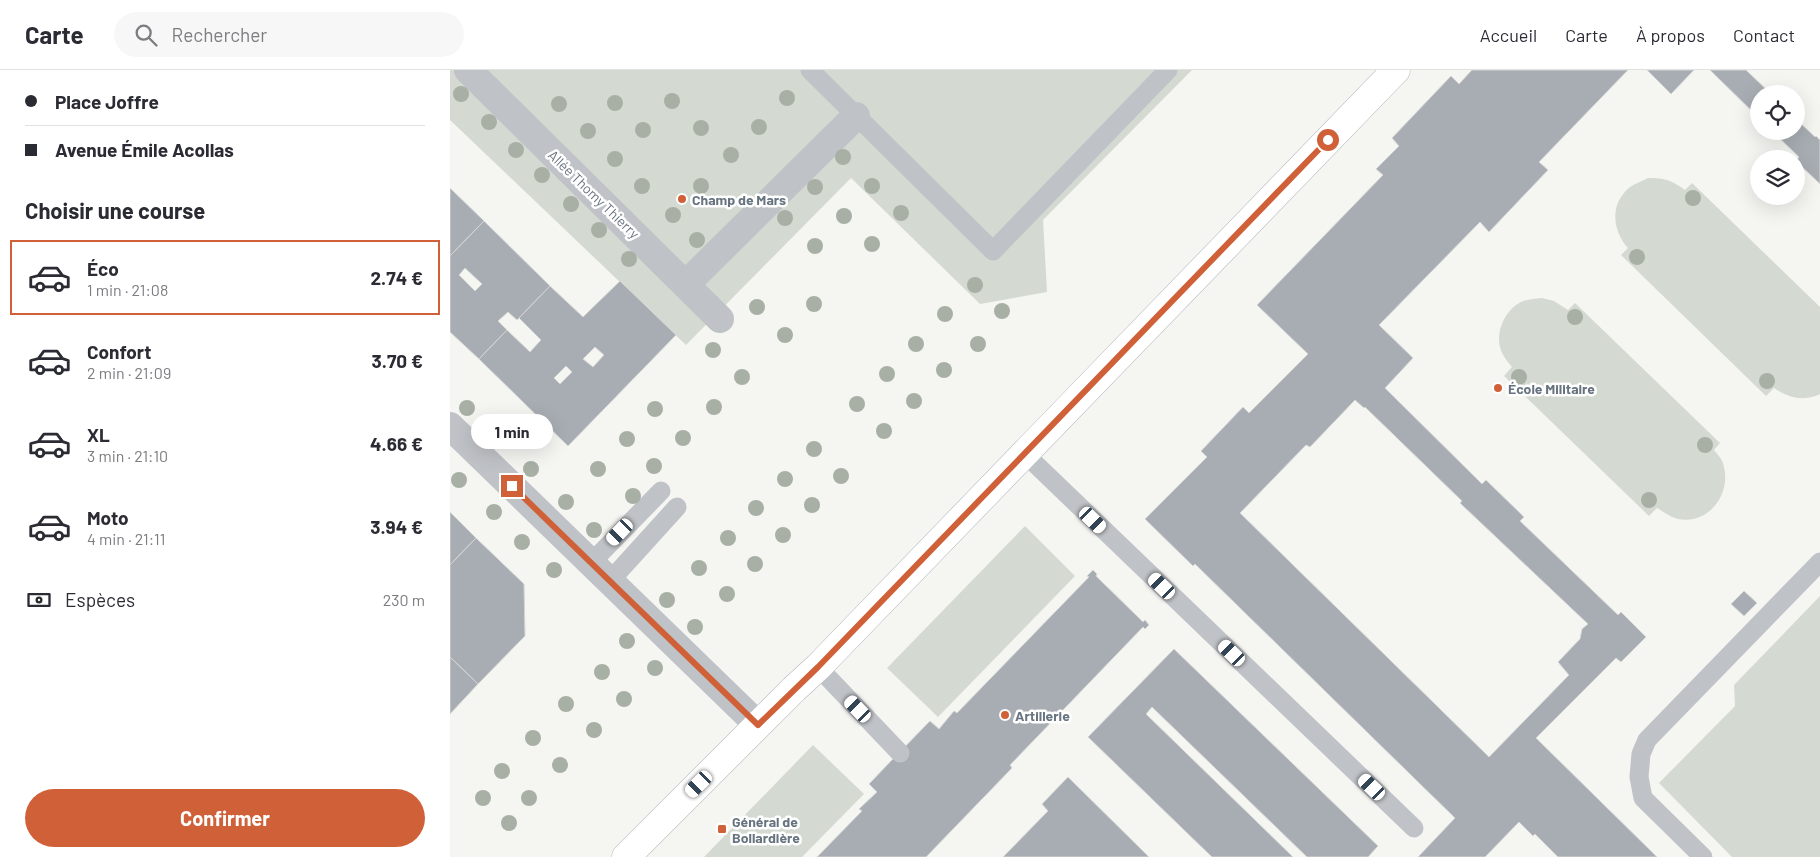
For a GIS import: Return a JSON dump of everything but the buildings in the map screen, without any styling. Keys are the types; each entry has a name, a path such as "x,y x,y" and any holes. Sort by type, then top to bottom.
{"main road":[{"path":"626,857 818,667 1396,70"}],"street":[{"name":"Allée Thomy Thierry","path":"468,70 720,319"},
{"path":"686,284 856,116"},
{"path":"450,426 758,725"}],"lane":[{"path":"810,70 993,251 1168,70"},
{"path":"1025,454 1414,828"},
{"path":"600,573 661,491"},
{"path":"600,573 677,507"},
{"path":"1703,857 1643,798 1639,778 1641,754 1647,740 1820,562"},
{"path":"818,667 900,753"}],"shaded area":[{"name":"Champ de Mars","path":"450,70 1192,70 1043,220 1047,292 980,304 851,178 686,345 450,120"},
{"path":"1648,178 1668,180 1685,190 1692,183 1820,307 1820,394 1808,398 1796,398 1774,388 1766,396 1621,255 1628,248 1617,228 1615,213 1617,206 1626,190"},
{"path":"1542,298 1554,301 1568,310 1575,303 1720,443 1714,450 1723,464 1724,488 1715,506 1708,513 1689,520 1678,519 1657,508 1649,516 1504,376 1512,367 1500,347 1499,335 1502,324 1508,313 1519,303"},
{"path":"1025,526 1075,576 938,717 887,668"},
{"path":"1820,596 1820,857 1732,857 1659,783 1735,706 1734,685"},
{"path":"813,745 864,794 802,857 704,857"}],"place":[{"name":"Champ de Mars","path":"682,199"},
{"name":"École Militaire","path":"1498,388"},
{"name":"Artillerie","path":"1005,715"},
{"name":"Général de Bollardière","path":"722,829"}],"route":[{"path":"512,486 758,725 818,667 1328,140"}]}
